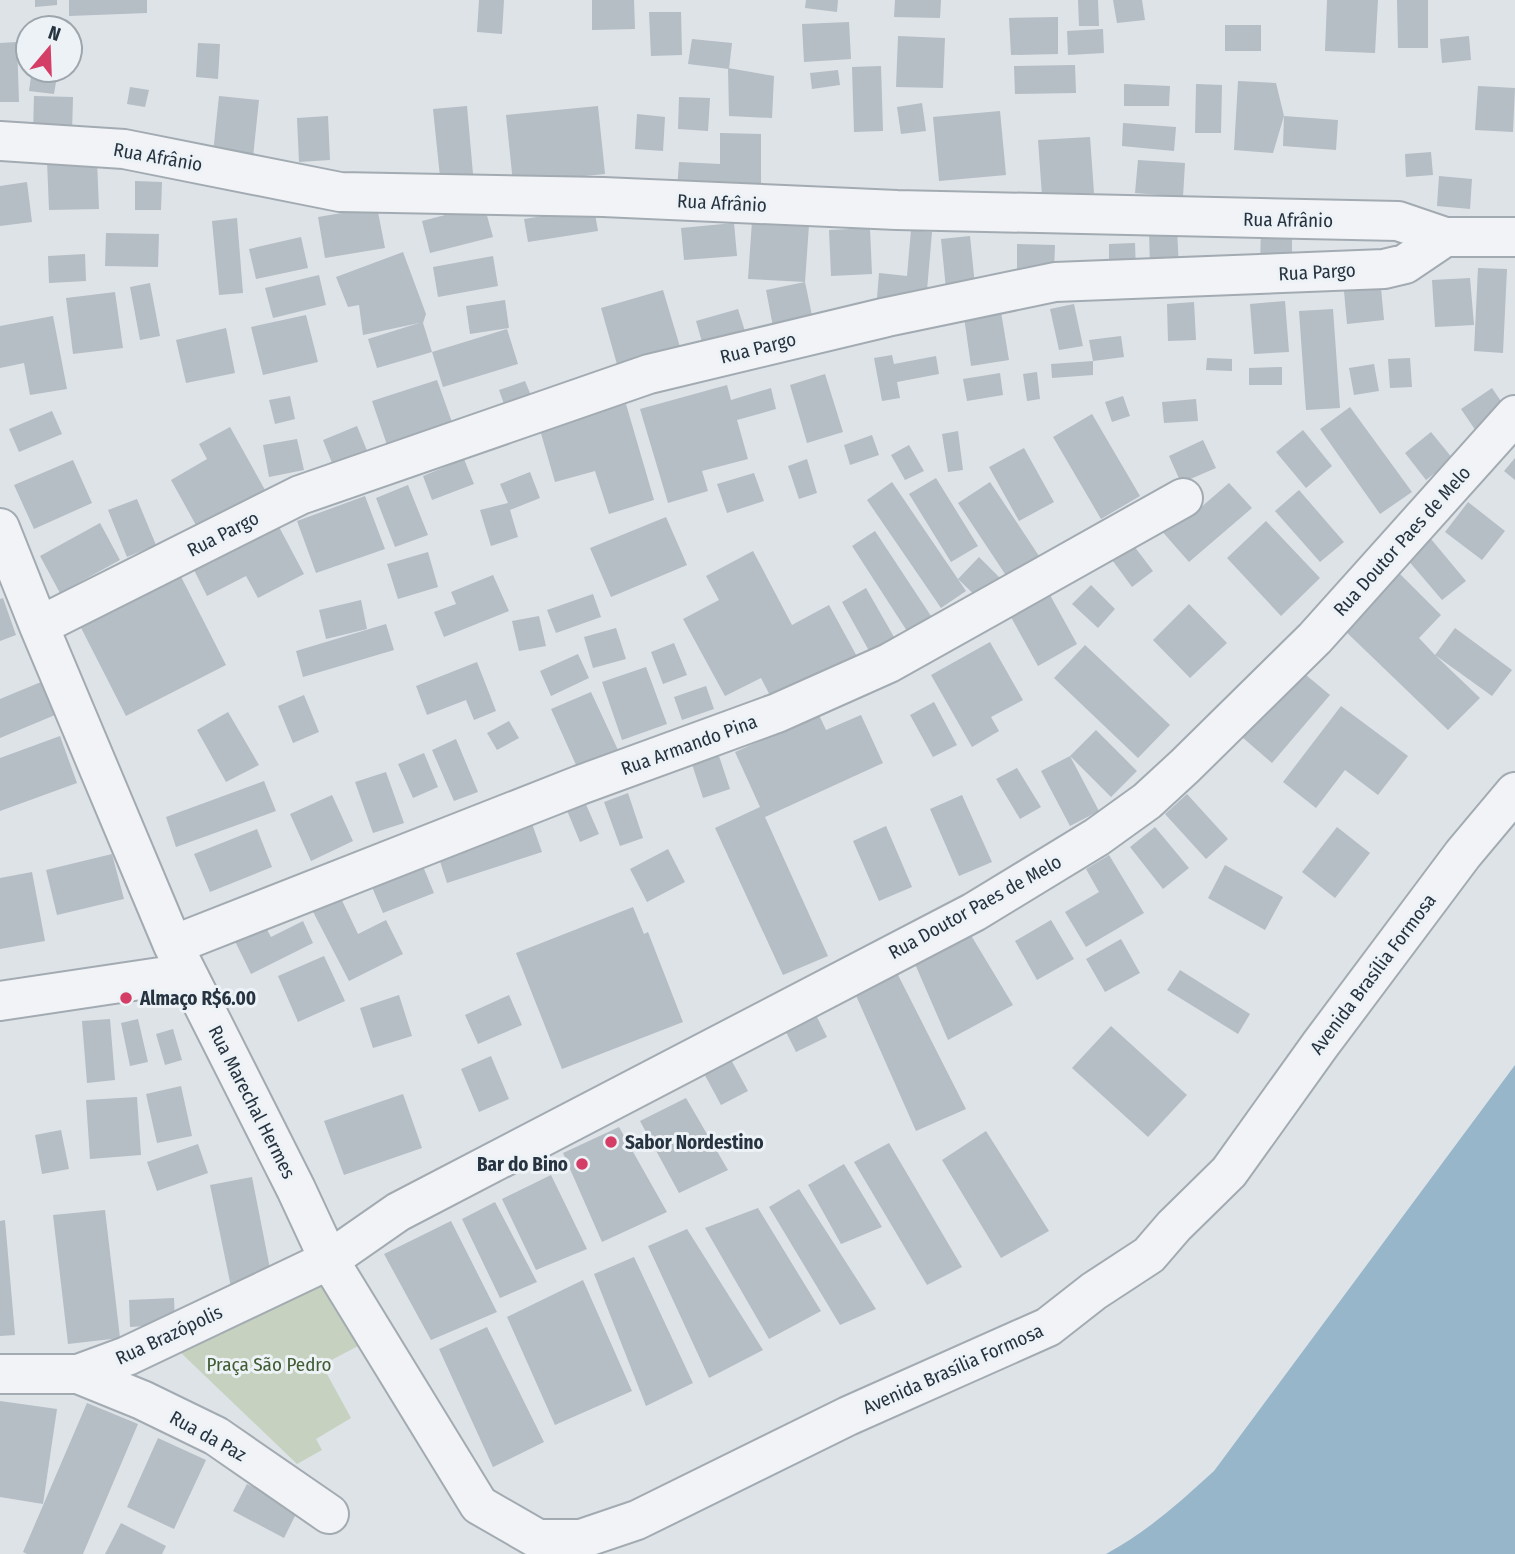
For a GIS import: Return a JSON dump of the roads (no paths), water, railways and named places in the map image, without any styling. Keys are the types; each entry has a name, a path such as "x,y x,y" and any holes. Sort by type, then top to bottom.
{"street":[{"name":"Rua Afrânio","path":"0,141 124,149 340,192 603,197 897,210 1398,221 1445,237"},
{"path":"1445,237 1515,237"},
{"name":"Rua Pargo","path":"38,626 300,495 649,374 887,317 1055,282 1384,269 1405,264 1445,237"},
{"name":"Rua Doutor Paes de Melo","path":"329,1259 398,1212 974,912 1097,837 1147,801 1315,638 1515,415"},
{"name":"Rua Armando Pina","path":"0,1002 180,959 580,785 777,713 889,663 1183,498"},
{"name":"Rua Marechal Hermes","path":"0,528 38,626 180,959 329,1259 454,1466"},
{"name":"Avenida Brasília Formosa","path":"454,1466 478,1505 508,1524 538,1539 581,1539 637,1520 848,1416 1048,1327 1094,1291 1149,1255 1174,1226 1229,1172 1463,854 1515,792"},
{"name":"Rua Brazópolis","path":"0,1374 78,1374 150,1346 329,1259"},
{"name":"Rua da Paz","path":"78,1374 216,1436 329,1514"}],"water":[{"path":"1515,1065 1515,1554 1106,1554 1149,1526 1214,1471"}],"place":[{"name":"Almaço R$6.00","path":"126,998"},
{"name":"Sabor Nordestino","path":"611,1142"},
{"name":"Bar do Bino","path":"582,1164"}],"park label":[{"name":"Praça São Pedro","path":"269,1364"}]}
